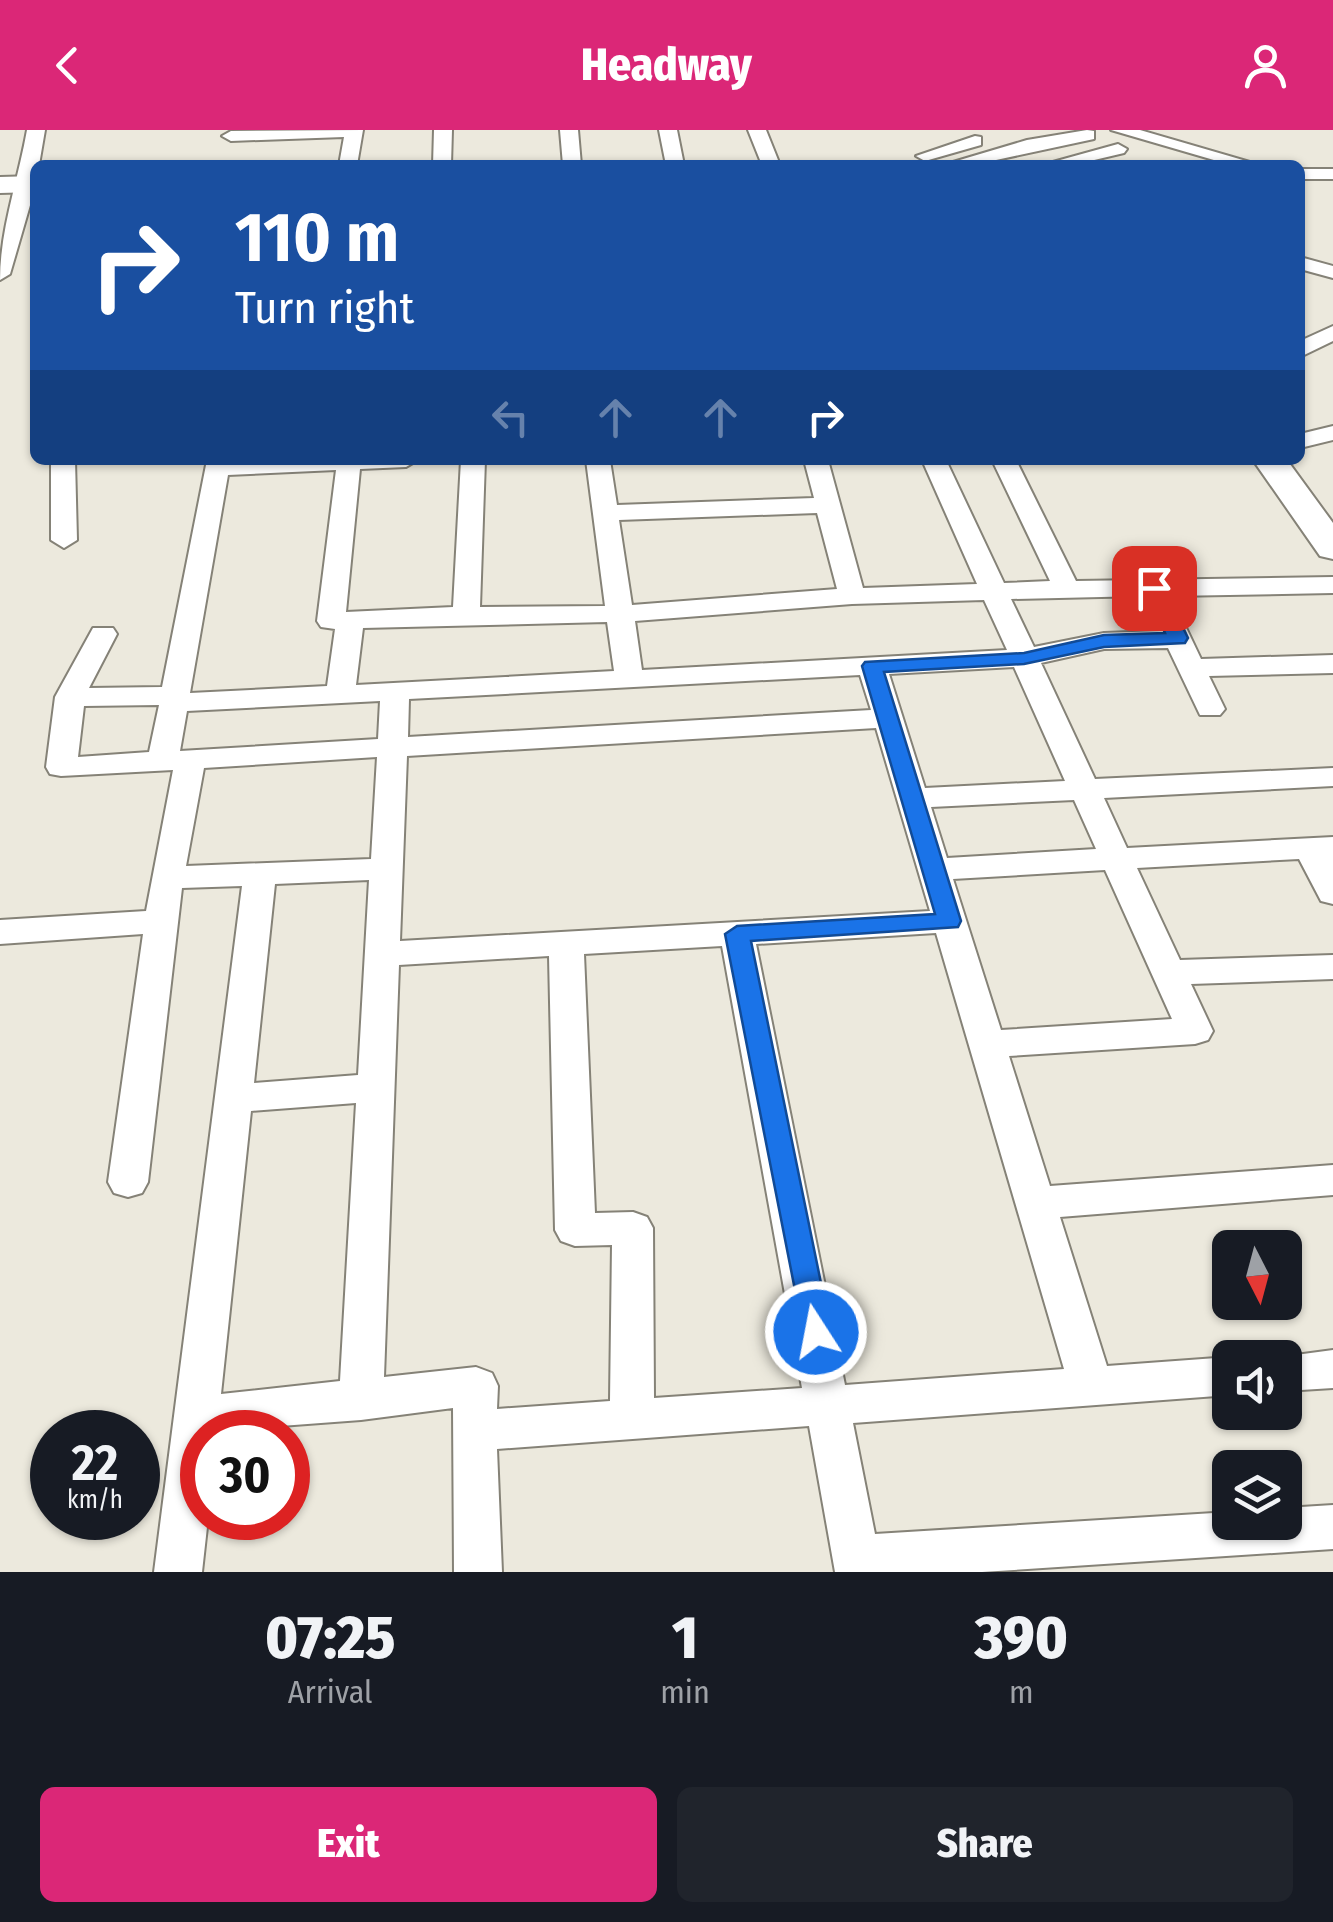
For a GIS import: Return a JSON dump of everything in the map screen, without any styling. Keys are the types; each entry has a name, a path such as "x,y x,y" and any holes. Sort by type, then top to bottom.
{"street":[{"path":"33,160 36,130"},
{"path":"442,160 444,130"},
{"path":"568,130 571,160"},
{"path":"668,130 674,160"},
{"path":"757,130 769,160"},
{"path":"925,156 1018,130"},
{"path":"1170,130 1255,148 1248,160"},
{"path":"230,139 354,131 349,160"},
{"path":"971,160 1083,132 1225,160"},
{"path":"1065,160 1119,140"},
{"path":"1305,174 1333,174"},
{"path":"0,185 30,184"},
{"path":"7,270 25,224 30,191"},
{"path":"1305,265 1333,272"},
{"path":"1305,347 1333,332"},
{"path":"1305,352 1333,364"},
{"path":"1305,440 1333,434"},
{"path":"63,465 64,540"},
{"path":"128,1182 168,878 177,760 175,699 218,465"},
{"path":"348,465 331,621 620,614 852,596 1333,585"},
{"path":"466,615 473,465"},
{"path":"599,465 629,679"},
{"path":"817,465 852,596"},
{"path":"936,465 1195,1031 988,1044"},
{"path":"1006,465 1066,589"},
{"path":"1274,465 1333,548"},
{"path":"606,513 828,505"},
{"path":"1154,588 1210,709"},
{"path":"340,694 350,620"},
{"path":"103,634 70,697 61,767 888,718"},
{"path":"70,697 175,699 395,692 1024,658 1104,641 1178,638"},
{"path":"1191,668 1333,664"},
{"path":"872,666 1091,1386"},
{"path":"361,1402 395,692"},
{"path":"912,798 1333,777"},
{"path":"933,869 1321,848 1333,893"},
{"path":"168,878 386,868"},
{"path":"197,1410 260,874"},
{"path":"0,932 162,921"},
{"path":"382,954 950,921"},
{"path":"737,934 830,1405 857,1565 1333,1527"},
{"path":"566,944 575,1230 634,1228 632,1419"},
{"path":"1168,973 1333,966"},
{"path":"234,1098 376,1088"},
{"path":"1036,1203 1333,1180"},
{"path":"1302,1371 1333,1369"},
{"path":"474,1430 1212,1377"},
{"path":"267,1410 476,1386 478,1572"},
{"path":"178,1572 182,1540"}],"route":[{"path":"816,1332 737,934 950,921 872,666 1024,658 1104,641 1178,638 1154,588"}]}
